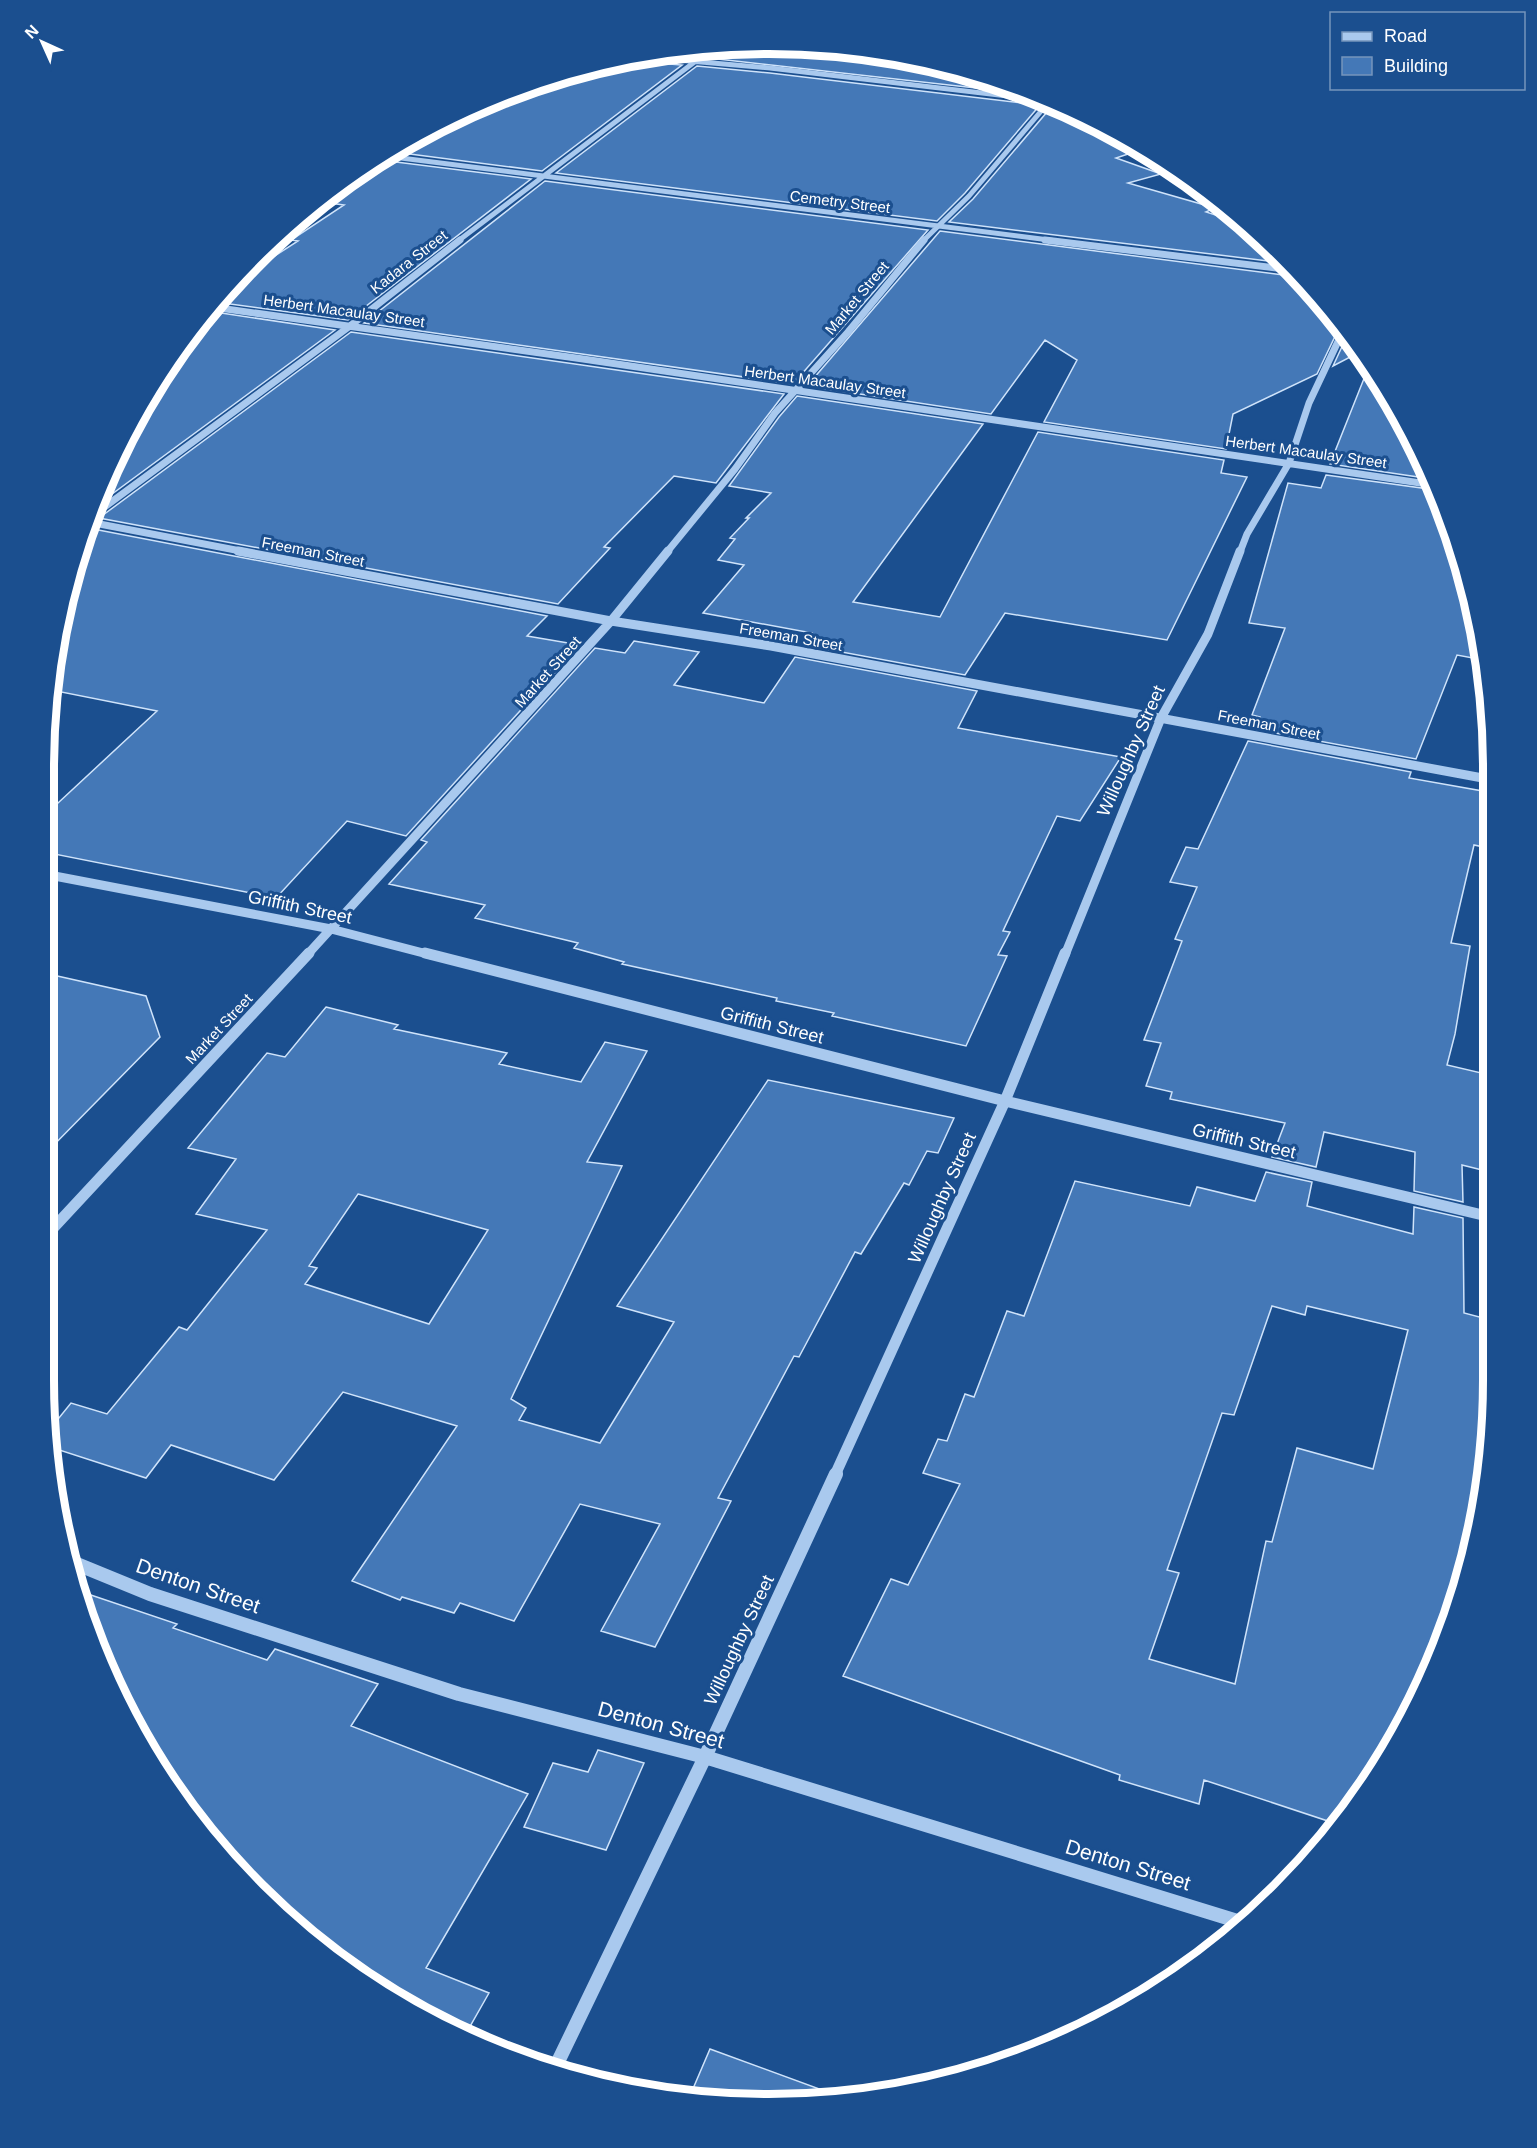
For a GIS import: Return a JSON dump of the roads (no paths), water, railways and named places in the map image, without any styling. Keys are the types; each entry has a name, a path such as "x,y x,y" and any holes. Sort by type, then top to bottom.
{"street":[{"name":"Kadara Street","path":"103,508 350,326 543,175 699,58"},
{"path":"678,60 1011,97"},
{"name":"Market Street","path":"54,1227 331,929 407,843 482,766 611,621 735,469 794,391 848,332 917,247 969,196 1043,108"},
{"name":"Cemetry Street","path":"399,158 713,199 1279,268"},
{"name":"Herbert Macaulay Street","path":"222,308 1424,483"},
{"name":"Willoughby Street","path":"558,2062 705,1757 1005,1101 1161,718 1208,634 1247,534 1289,463 1309,403 1339,339"},
{"name":"Freeman Street","path":"98,524 611,621 771,646 1483,778"},
{"name":"Griffith Street","path":"54,876 331,929 1005,1101 1483,1215"},
{"name":"Denton Street","path":"78,1565 150,1594 459,1694 705,1757 1236,1920"}]}
